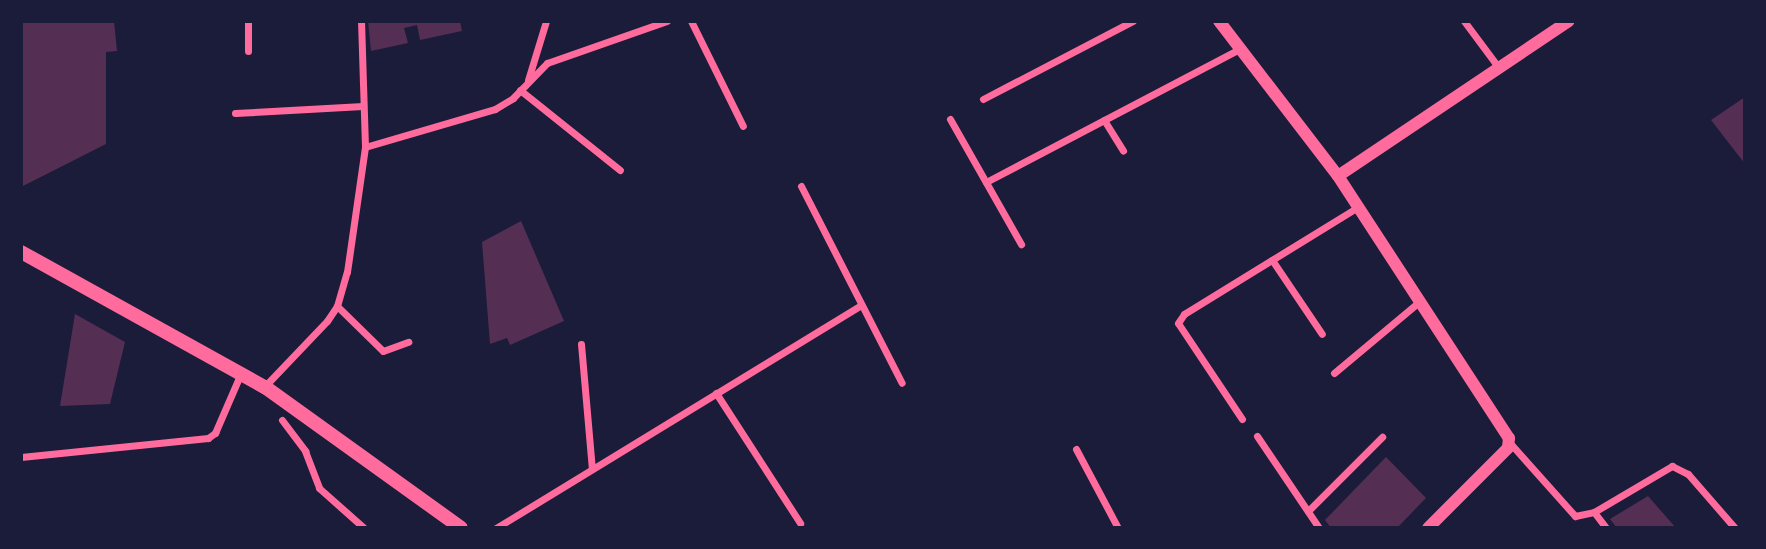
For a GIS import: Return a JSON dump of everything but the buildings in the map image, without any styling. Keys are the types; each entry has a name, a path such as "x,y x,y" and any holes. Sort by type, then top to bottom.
{"main road":[{"path":"21,251 265,387 461,528"}],"street":[{"path":"248,21 248,51"},
{"path":"265,387 317,334 337,306 354,236 365,147 361,21"},
{"path":"528,81 546,21"},
{"path":"365,147 495,109 555,59 667,21"},
{"path":"691,21 743,127"},
{"path":"983,99 1133,21"},
{"path":"1219,21 1338,176 1510,443 1575,516 1594,512 1672,466 1688,474 1735,528"},
{"path":"1464,21 1499,68"},
{"path":"1338,176 1569,21"},
{"path":"986,182 1239,49"},
{"path":"520,90 620,170"},
{"path":"235,113 363,106"},
{"path":"950,119 1021,244"},
{"path":"1104,120 1123,151"},
{"path":"801,186 860,306 902,383"},
{"path":"1242,419 1178,323 1358,207"},
{"path":"1272,260 1322,334"},
{"path":"1334,373 1419,302"},
{"path":"337,306 383,351 408,342"},
{"path":"496,528 860,306"},
{"path":"581,344 592,469"},
{"path":"21,457 208,438 215,433 242,373"},
{"path":"716,393 800,523"},
{"path":"282,420 305,451 319,488 365,528"},
{"path":"1257,436 1319,528"},
{"path":"1308,511 1382,437"},
{"path":"1428,528 1510,443"},
{"path":"1076,449 1118,528"},
{"path":"1594,512 1606,528"}]}
